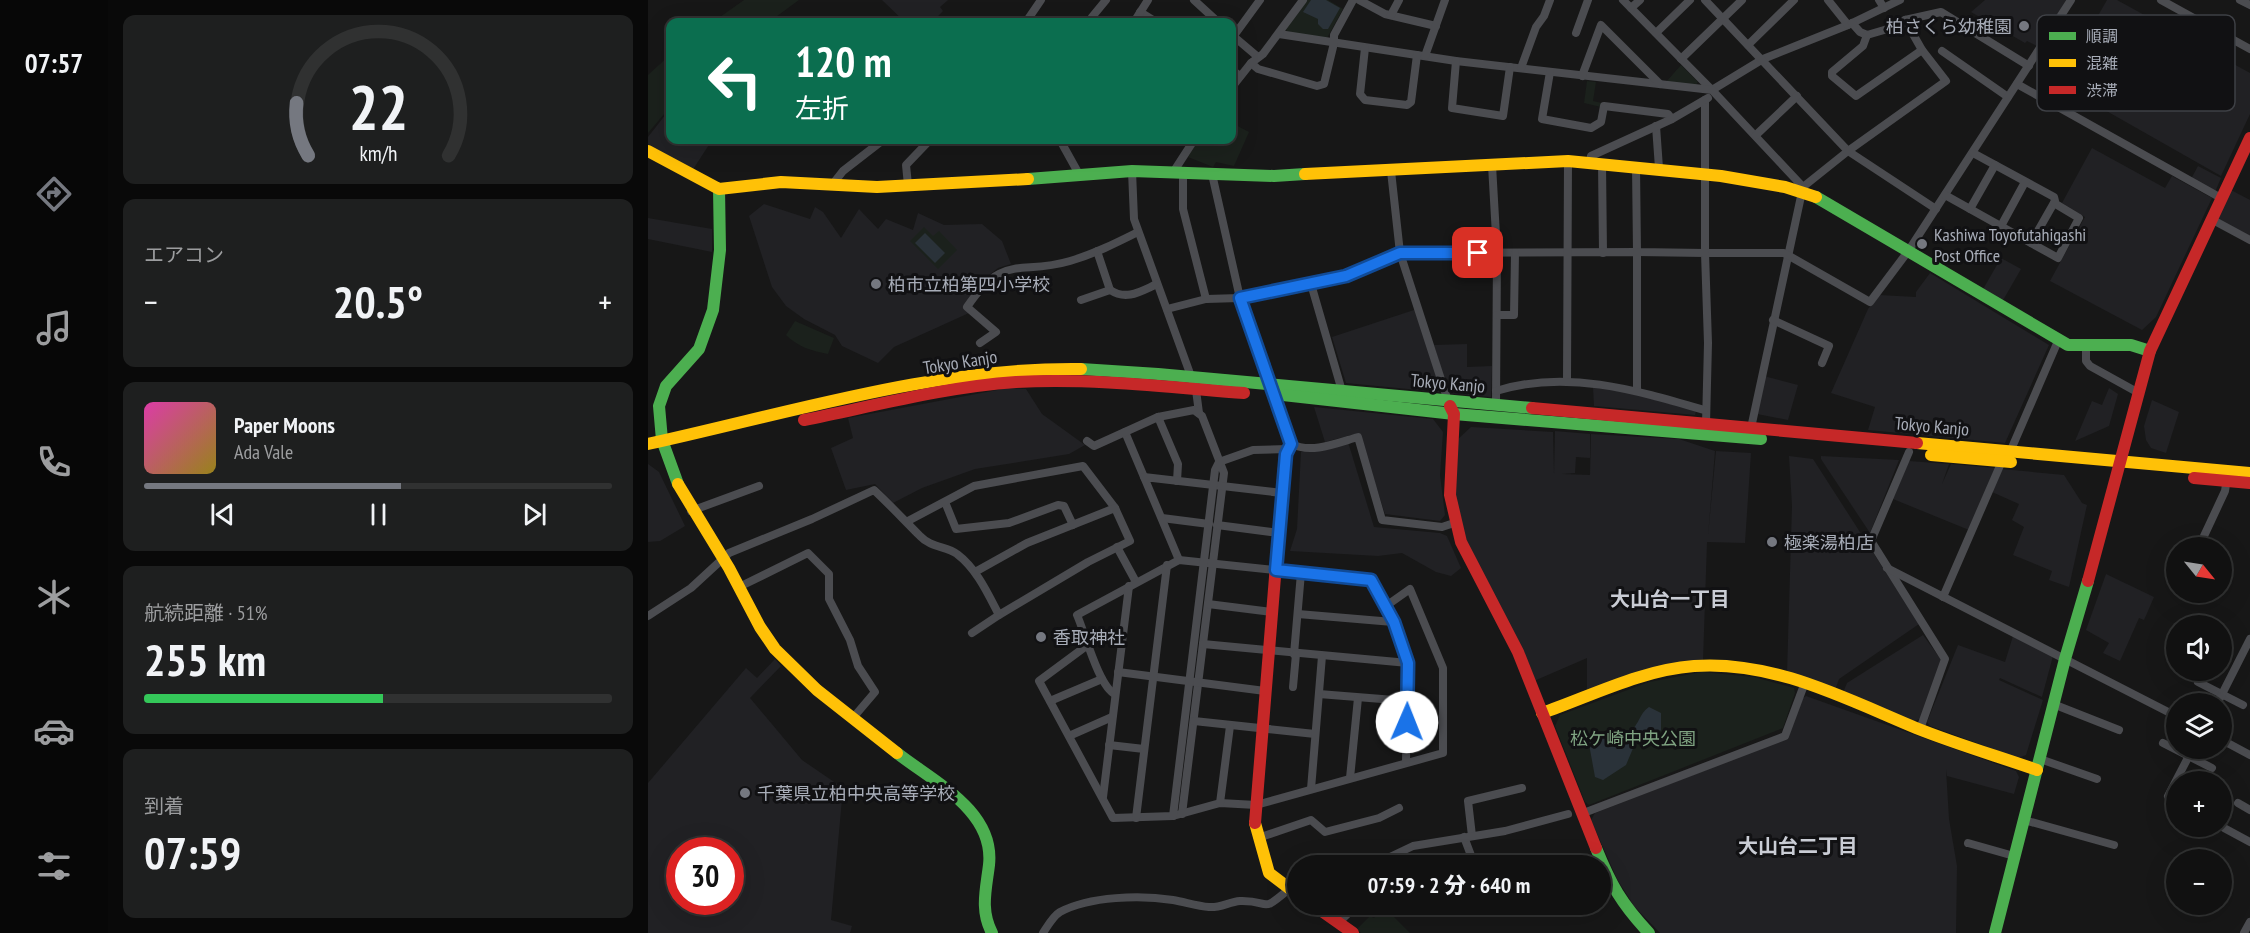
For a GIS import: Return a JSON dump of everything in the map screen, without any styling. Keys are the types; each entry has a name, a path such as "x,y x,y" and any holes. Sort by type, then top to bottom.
{"main road":[{"path":"1995,933 2053,704 2102,537 2137,392 2150,351 2250,138"},
{"path":"648,151 719,189 781,182 908,185 1132,171 1178,171 1274,177 1568,161 1659,168 1765,182 1803,189 1835,206 2058,341 2086,347 2136,345 2150,351"},
{"path":"719,189 719,279 699,349 686,367 669,380 659,399 663,445 691,512 723,558 756,621 787,663 852,718 963,805 981,823 990,846 984,912 992,933"},
{"name":"Tokyo Kanjo","path":"648,453 663,445 954,379 1002,373 1070,370 1194,384 1342,391 2010,452 2120,466 2227,476 2250,483"},
{"path":"1273,389 1290,446 1282,494 1255,822 1269,873 1287,887"},
{"name":"Tokyo Kanjo","path":"1273,389 1454,414 2002,461 2120,466"},
{"path":"1448,402 1454,414 1449,487 1454,524 1470,561 1506,626 1613,889 1628,911 1649,933"},
{"name":"Tokyo Kanjo","path":"648,444 663,445"},
{"name":"Tokyo Kanjo","path":"2227,476 2250,473"},
{"path":"1542,713 1654,672 1694,666 1754,669 1804,685 1920,729 2039,764"},
{"path":"1328,915 1353,933"}],"street":[{"path":"1029,18 1041,0"},
{"path":"1093,18 1106,0"},
{"path":"1136,18 1148,0"},
{"path":"1194,0 1214,18"},
{"path":"1236,31 1260,0"},
{"path":"1236,82 1279,34 1303,0"},
{"path":"1236,40 1254,60 1258,69 1317,86 1324,84 1335,43 1334,35 1353,0"},
{"path":"1359,0 1391,15 1436,26"},
{"path":"1391,15 1399,0"},
{"path":"1365,48 1360,94 1365,100 1407,105 1412,102 1421,56 1436,26 1445,0"},
{"path":"1521,68 1536,27 1544,16 1550,0"},
{"path":"1576,33 1588,0"},
{"path":"1623,0 1756,135 1803,189"},
{"path":"1631,8 1640,0"},
{"path":"1656,33 1690,0"},
{"path":"1705,0 1848,151 1936,209"},
{"path":"1681,58 1742,0"},
{"path":"1748,45 1794,0"},
{"path":"1828,0 1850,24 1860,32 1867,34 1891,28 1905,20 1941,12 2029,66"},
{"path":"1603,253 1596,163 1591,156 1672,119 1705,100 1763,59 1850,24 1881,4 1900,0"},
{"path":"2061,15 2071,0"},
{"path":"2161,0 2188,15"},
{"path":"2241,0 2250,5"},
{"path":"1140,12 1150,18"},
{"path":"1751,428 1803,189 1848,151 1946,81 1922,50 1905,20"},
{"path":"1582,76 1601,25 1660,84"},
{"path":"1279,34 1456,61 1714,92"},
{"path":"1867,34 1863,46 1832,72 1832,76 1856,96 1922,50"},
{"path":"2235,41 2250,49"},
{"path":"1942,51 2008,96"},
{"path":"1167,309 1206,299 1240,298 1346,276 1400,253 1784,252 1870,302 1909,250 2037,53"},
{"path":"1456,61 1452,108 1503,116 1510,67"},
{"path":"1550,72 1542,119 1591,128 1601,122 1604,106 1668,114 1672,119"},
{"path":"1236,73 1240,76"},
{"path":"2017,84 2037,95"},
{"path":"1756,135 1797,96"},
{"path":"1705,100 1705,253 1708,343 1704,410 1707,415 1706,423"},
{"path":"2065,111 2221,198"},
{"path":"1656,126 1659,168"},
{"path":"832,185 843,171 877,144"},
{"path":"908,185 906,165 926,144"},
{"path":"1062,144 1080,176"},
{"path":"1192,144 1178,171 1182,209 1206,299"},
{"path":"1973,153 2054,197 2054,203 2031,243"},
{"path":"1567,380 1568,161"},
{"path":"1492,165 1497,253 1496,405"},
{"path":"1970,209 1995,165"},
{"path":"1636,166 1637,390"},
{"path":"1132,171 1133,211 1138,232 1167,309 1187,372 1194,384 1199,413 1219,462 1178,815"},
{"path":"1391,171 1400,253 1448,402"},
{"path":"1212,174 1240,298 1273,389"},
{"path":"2001,226 2025,182"},
{"path":"1945,195 2058,258 2079,218 2054,203"},
{"path":"2211,219 2250,240"},
{"path":"980,343 996,332 967,307 1001,271 1057,264 1097,251 1138,232"},
{"path":"1097,251 1110,290 1117,295 1130,296 1157,284"},
{"path":"1497,315 1514,315 1515,253"},
{"path":"1311,284 1342,391"},
{"path":"1081,300 1110,290"},
{"path":"1773,320 1829,346 1822,363"},
{"path":"2010,452 2058,341"},
{"path":"2086,347 2086,361 2090,366 2137,392"},
{"path":"1496,391 1520,384 1567,380 1637,390 1704,410"},
{"path":"1087,441 1094,446 1158,417 1194,410 1199,413"},
{"path":"1158,417 1179,464 1177,481"},
{"path":"1125,432 1179,560"},
{"path":"1219,462 1253,450 1290,446 1320,448 1358,437 1382,520 1442,527 1454,524"},
{"path":"1909,452 1871,541 1945,659 1920,729"},
{"path":"1943,597 2002,461"},
{"path":"908,521 975,486 1083,466 1114,508 1130,541 999,615 972,633"},
{"path":"2204,536 2225,491 2227,476"},
{"path":"1144,477 1282,494"},
{"path":"691,512 759,486"},
{"path":"648,616 691,588 723,558 738,548 812,519 874,490 908,521 921,538 938,548 956,552 975,572 999,615"},
{"path":"945,502 956,529 1009,524 1061,504 1073,525"},
{"path":"975,572 1027,543 1114,508"},
{"path":"1162,518 1279,533"},
{"path":"1103,798 1115,694 1132,584 1117,547"},
{"path":"739,587 808,553 829,574 829,599 850,640 858,666 875,692 852,718"},
{"path":"1115,694 1108,691 1102,679 1077,615 1167,565 1179,560 1371,580 1394,622 1408,663 1406,762"},
{"path":"1178,815 1194,721 1194,682 1203,644 1208,604 1208,563"},
{"path":"1136,818 1167,565"},
{"path":"1887,568 2166,711"},
{"path":"1293,687 1301,573"},
{"path":"1089,644 1039,681 1113,818 1178,815 1220,803 1256,805 1443,753 1443,668 1410,589 1386,606"},
{"path":"1208,604 1272,612"},
{"path":"1298,614 1394,622"},
{"path":"2223,693 2250,639"},
{"path":"1203,644 1269,652 1408,663"},
{"path":"1311,789 1322,656"},
{"path":"1118,672 1265,691"},
{"path":"1050,701 1102,679"},
{"path":"2198,682 2220,693"},
{"path":"1581,814 1785,735 1804,685"},
{"path":"1319,694 1407,701"},
{"path":"1350,778 1358,698"},
{"path":"2232,699 2243,705"},
{"path":"2053,704 2119,730"},
{"path":"1069,736 1112,717"},
{"path":"1194,721 1315,734"},
{"path":"1220,803 1230,726"},
{"path":"1109,745 1144,749"},
{"path":"2232,745 2250,755"},
{"path":"2200,759 2212,768"},
{"path":"2039,764 2097,779"},
{"path":"1471,855 1468,836 1468,801 1522,788"},
{"path":"2238,804 2250,810"},
{"path":"1258,838 1311,820 1325,832 1379,818 1399,808"},
{"path":"1394,855 1413,846 1505,831 1568,814"},
{"path":"2024,820 2114,845"},
{"path":"2232,832 2250,842"},
{"path":"1968,843 2014,856"},
{"path":"1042,933 1059,912 1113,897 1131,896 1173,900 1209,907 1228,902 1250,901 1263,906 1270,905 1287,895"},
{"path":"1339,922 1346,915"},
{"path":"2244,933 2250,922"}],"shaded area":[{"path":"882,0 948,0 940,7 943,11 938,18 901,18"},
{"path":"1311,0 1326,0 1340,8 1328,29 1323,29 1318,24 1318,19 1303,12"},
{"name":"柏さくら幼稚園","path":"1985,0 2069,0 2059,15 2037,15 2037,46 2027,41 2025,43 1971,12"},
{"path":"2107,0 2117,0 2144,15 2098,15"},
{"path":"2235,65 2250,73 2250,114 2221,176 2107,111 2235,111"},
{"path":"666,114 666,144 709,144 692,171 648,146 648,137"},
{"path":"2092,148 2165,188 2172,176 2212,198 2156,317 2142,330 2050,281 2085,217 2062,203"},
{"path":"2198,166 2221,178 2215,192 2191,179"},
{"path":"2231,190 2250,200 2250,236 2218,219"},
{"name":"柏市立柏第四小学校","path":"764,204 810,219 815,207 823,212 841,238 859,209 878,229 886,219 913,230 918,213 944,225 982,224 1002,241 1011,264 998,268 983,280 963,307 969,313 894,347 878,363 842,346 835,335 804,319 786,306 772,287 749,216"},
{"path":"648,218 712,229 712,252 648,239"},
{"path":"925,233 945,253 935,263 915,243"},
{"path":"2001,258 2021,269 2002,302 1982,291"},
{"path":"1930,273 2049,345 2005,443 1868,430 1875,407 1831,393 1868,309 1879,295 1916,297 1916,292"},
{"path":"1417,309 1442,388 1439,392 1346,383 1332,337"},
{"path":"1467,344 1467,367 1492,366 1491,397 1448,393 1434,345"},
{"path":"1764,376 1798,385 1788,420 1757,414"},
{"path":"1593,387 1629,392 1696,411 1695,415 1594,406"},
{"path":"1008,388 1026,389 1042,414 1085,445 1069,454 975,469 922,488 893,503 875,484 846,490 831,448 853,438 848,418"},
{"path":"2109,388 2118,394 2109,426 2075,441 2092,401 2102,405"},
{"path":"2152,400 2179,412 2166,453 2151,448 2146,440 2144,426"},
{"path":"1314,407 1433,419 1443,432 1440,475 1445,515 1440,521 1385,514 1359,433 1325,442"},
{"path":"1471,427 1553,432 1554,474 1555,431 1590,434 1590,458 1576,457 1575,473 1562,474 1590,475 1591,434 1679,439 1715,451 1708,536 1716,451 1751,453 1745,543 1707,542 1703,661 1587,691 1587,658 1534,681 1461,530 1454,485 1457,440"},
{"path":"1348,442 1374,527 1440,533 1447,536 1461,568 1451,576 1436,572 1402,553 1378,556 1290,551 1297,529 1301,452"},
{"path":"1789,456 1813,459 1919,624 1839,679 1834,693 1787,673 1792,506"},
{"path":"1821,456 1899,460 1870,533 1821,459"},
{"path":"1909,461 1949,464 1942,484 1951,464 1995,468 1969,530 1893,499"},
{"path":"648,464 659,472 685,526 660,541 648,542"},
{"path":"2002,469 2064,475 2082,503 2087,505 2069,587 2049,580 2052,571 2013,555 2024,527 2012,520 2019,504 1992,492"},
{"path":"2106,574 2154,597 2144,620 2139,618 2120,661 2103,653 2109,643 2086,630"},
{"path":"1923,635 1942,661 1920,719 1914,721 1842,695 1847,683"},
{"path":"2013,636 2053,656 2042,697 2000,678 1999,680 2043,700 2026,755 2018,758 1930,726 1927,722 1958,645 2005,662"},
{"name":"千葉県立柏中央高等学校","path":"775,659 781,666 750,698 802,760 843,788 831,920 852,926 850,933 648,933 648,783 746,668 757,678"},
{"path":"1806,696 2016,771 2019,777 2014,794 1947,776 1946,769 1949,819 1957,866 1956,933 1660,933 1634,906 1617,879 1611,865 1611,855 1606,855 1591,820 1595,813 1788,738 1803,698"},
{"path":"1649,707 1661,713 1661,730 1656,736 1647,735 1634,746 1626,765 1603,780 1595,777 1589,744 1592,736 1599,732 1624,734 1629,732"}],"green space":[{"path":"744,0 799,0 774,18 719,18"},
{"path":"1307,0 1328,0 1343,9 1327,38 1288,34 1286,29"},
{"path":"666,59 666,112 648,133 648,75"},
{"path":"1681,65 1698,82 1696,85 1666,82"},
{"path":"1587,81 1596,82 1593,101 1602,103 1601,107 1584,103"},
{"path":"1236,125 1249,132 1234,166 1216,162 1213,167 1188,157 1196,144 1236,144"},
{"path":"924,227 933,236 939,231 957,250 938,269 910,241"},
{"path":"795,321 834,338 828,354 806,348 795,343 786,335"},
{"name":"松ケ崎中央公園","path":"1702,672 1754,677 1794,688 1795,693 1783,728 1589,805 1585,802 1555,726 1560,715 1649,682"},
{"path":"1377,915 1392,915 1410,933 1361,933 1357,929 1370,916 1374,918"}],"traffic: fast":[{"path":"1028,179 1132,171 1274,176 1305,174"},
{"path":"678,484 662,440 659,406 666,386 699,349 713,310 720,250 719,189"},
{"path":"1816,197 2068,345 2131,345 2150,351"},
{"path":"1081,369 1532,408"},
{"path":"1283,395 1454,414 1761,439"},
{"path":"1995,933 2065,659 2088,581"},
{"path":"897,753 959,800 972,813 982,829 988,846 989,865 985,908 992,933"},
{"path":"1596,848 1618,893 1649,933"}],"traffic: slow":[{"path":"648,151 719,189 781,182 877,187 1028,179"},
{"path":"1305,174 1568,161 1721,176 1785,187 1816,197"},
{"path":"648,444 809,406 917,384 1026,370 1081,369"},
{"path":"1917,443 2250,473"},
{"path":"1931,455 2011,462"},
{"path":"678,484 775,649 817,690 897,753"},
{"path":"1542,713 1636,678 1674,668 1723,666 1752,669 1808,684 1931,734 2037,770"},
{"path":"1255,823 1269,873 1287,887"}],"traffic: jam":[{"path":"2088,581 2150,351 2250,138"},
{"path":"804,420 936,393 1016,382 1102,382 1244,393"},
{"path":"1255,823 1285,454 1291,444 1271,384"},
{"path":"1450,406 1454,414 1450,495 1461,542 1518,652 1596,848"},
{"path":"1532,408 1917,443"},
{"path":"2194,478 2250,483"},
{"path":"1328,915 1353,933"}],"place":[{"name":"柏さくら幼稚園","path":"2024,26"},
{"name":"Kashiwa Toyofutahigashi Post Office","path":"1922,244"},
{"name":"柏市立柏第四小学校","path":"876,284"},
{"name":"極楽湯柏店","path":"1772,542"},
{"name":"香取神社","path":"1041,637"},
{"name":"千葉県立柏中央高等学校","path":"745,793"}],"district":[{"name":"大山台一丁目","path":"1670,599"},
{"name":"大山台二丁目","path":"1798,846"}],"route":[{"path":"1407,722 1408,663 1394,622 1371,580 1276,570 1286,454 1291,444 1276,395 1240,298 1346,276 1400,253 1478,253"}]}
